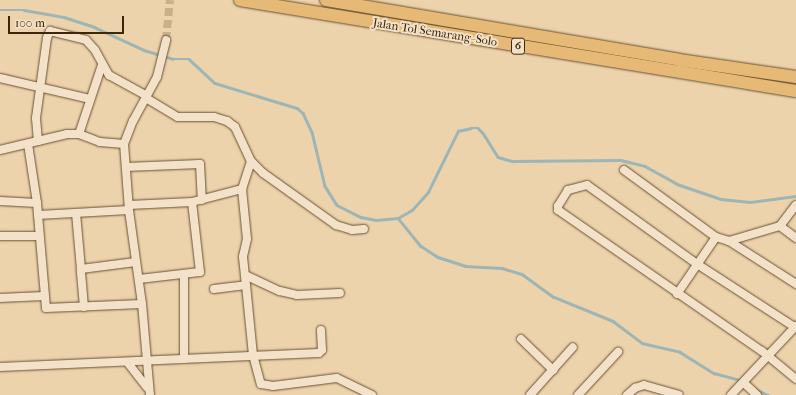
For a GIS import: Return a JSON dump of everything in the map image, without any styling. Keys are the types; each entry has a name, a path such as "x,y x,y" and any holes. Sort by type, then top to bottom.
{"highway":[{"name":"Jalan Tol Semarang–Solo","path":"240,0 796,91"},
{"name":"Jalan Tol Semarang–Solo","path":"326,0 679,60 796,76"}],"street":[{"path":"38,141 36,122 47,38 50,31 86,40 95,50 102,65 111,77 147,97 178,117 214,117 227,122 242,137 252,161 264,174 336,225 352,230 364,229"},
{"path":"148,391 148,362 129,207 124,144 161,65 166,40"},
{"path":"79,134 102,65"},
{"path":"0,78 41,86 90,99"},
{"path":"0,150 57,136 79,134 96,142 124,144"},
{"path":"28,144 37,203 44,296 48,309 142,304"},
{"path":"252,161 242,189 247,239 243,257 253,355 260,381 266,387 337,378 372,395"},
{"path":"126,167 200,164 202,200"},
{"path":"624,170 716,237 729,241 796,284"},
{"path":"731,395 744,383 769,356 796,327 697,264 587,185 567,191 558,210 677,294 769,356 796,379"},
{"path":"38,215 76,213 192,202 242,189"},
{"path":"0,201 37,203"},
{"path":"139,279 201,271 192,202"},
{"path":"729,241 780,226 796,205"},
{"path":"76,213 84,307"},
{"path":"780,226 796,238"},
{"path":"0,236 39,236"},
{"path":"677,294 716,237"},
{"path":"81,268 136,262"},
{"path":"184,274 184,359"},
{"path":"245,276 280,292 297,295 340,293"},
{"path":"214,289 246,285"},
{"path":"0,298 44,296"},
{"path":"0,367 128,363 253,355 320,353 322,350 321,330"},
{"path":"521,339 553,370"},
{"path":"530,395 573,347"},
{"path":"578,395 618,352"},
{"path":"128,363 148,391"},
{"path":"744,383 757,395"},
{"path":"627,395 634,388 644,385 678,395"}],"waterway":[{"path":"0,10 24,10 64,17 94,27 144,50 173,59 189,59 215,83 297,108 303,113 312,132 325,186 337,205 361,217 376,220 398,218 412,210 428,192 458,131 471,128 478,128 483,133 498,157 512,161 621,160 645,166 677,184 721,199 750,202 796,196"},
{"path":"398,218 421,246 438,257 465,266 502,268 522,274 554,297 613,321 642,343 680,352 714,373 743,381"},
{"path":"755,389 768,395"}],"tunnel":[{"path":"166,40 170,0"}]}
